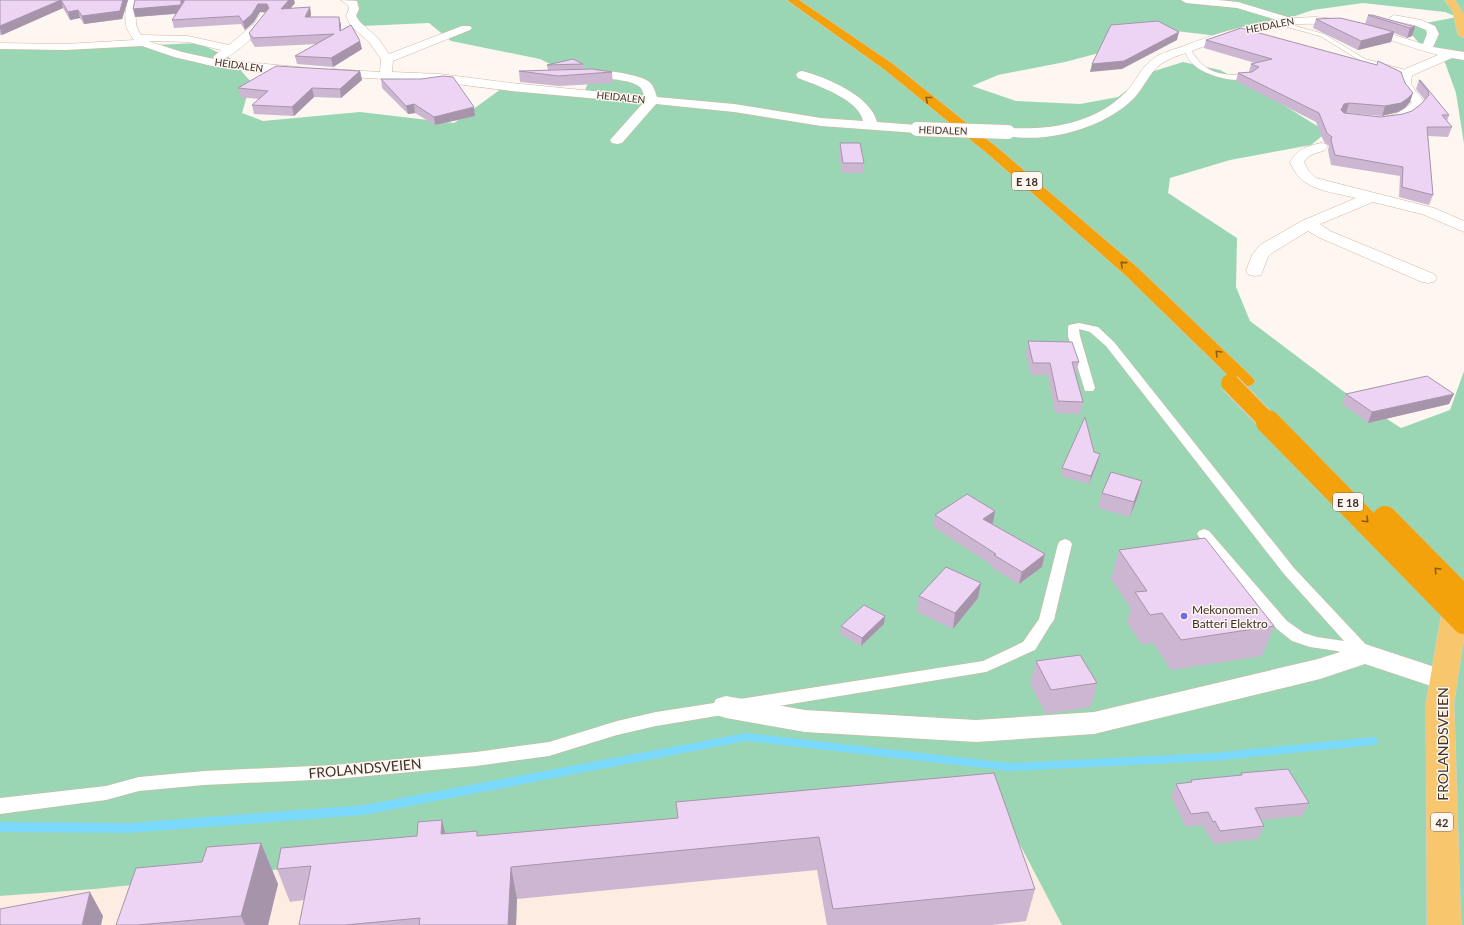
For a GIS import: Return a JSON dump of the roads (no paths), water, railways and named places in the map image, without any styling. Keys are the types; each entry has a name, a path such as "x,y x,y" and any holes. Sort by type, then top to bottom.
{"highway":[{"name":"E 18","path":"787,1 980,154 1114,271 1238,382 1464,598"},
{"name":"E 18","path":"1238,382 1464,622"}],"main road":[{"path":"1450,0 1458,12 1464,36"},
{"name":"FROLANDSVEIEN","path":"1444,925 1440,719 1443,680 1455,611 1464,591"}],"street":[{"path":"133,0 128,21 140,40"},
{"path":"346,0 353,3 354,10 351,16 355,24 374,40 377,47 388,59 386,75"},
{"path":"1186,0 1238,5 1267,15 1293,21"},
{"path":"212,62 231,49 259,25 265,15"},
{"path":"1394,18 1417,22 1431,28 1433,34 1427,47 1424,48"},
{"name":"HEIDALEN","path":"140,40 174,54 212,62 265,69 440,78 734,108 821,122 917,129 1008,132 1046,132 1078,126 1093,121 1122,104 1136,89 1155,62 1166,55 1225,35 1278,23 1319,19 1343,22 1424,48 1449,55 1464,56"},
{"path":"388,59 466,28"},
{"path":"0,46 65,47 140,40 188,39 231,49"},
{"path":"1365,121 1389,122 1403,115 1418,104 1404,82 1406,75 1409,72 1449,55"},
{"path":"571,74 593,74 637,81 645,85 649,90 652,100 617,140"},
{"path":"802,75 840,92 863,106 869,114 871,126"},
{"path":"517,78 532,77"},
{"path":"1321,147 1309,149 1300,154 1297,162 1301,172 1311,180 1320,184 1428,211 1464,227"},
{"path":"1255,271 1260,255 1266,249 1308,224 1371,197"},
{"path":"1308,224 1324,234 1414,270 1428,278"},
{"path":"726,707 805,721 976,730 1094,723 1320,669 1365,654 1443,680"}],"lane":[{"path":"1278,23 1322,35 1367,62 1409,72"},
{"path":"1187,48 1189,56 1204,70 1234,77 1251,76"},
{"path":"1089,388 1074,336 1073,327 1080,326 1096,330 1110,344 1289,571 1365,654"},
{"path":"1204,534 1282,625 1298,637 1316,643 1338,645 1365,654"},
{"name":"FROLANDSVEIEN","path":"0,806 106,793 139,784 204,778 335,772 476,759 549,749 617,728 656,719 726,707 812,696 986,666 1029,646 1046,620 1065,544"}],"waterway":[{"path":"0,827 129,828 364,810 746,737 1009,767 1213,757 1373,741"}],"place":[{"name":"Mekonomen Batteri Elektro","path":"1184,616"}]}
